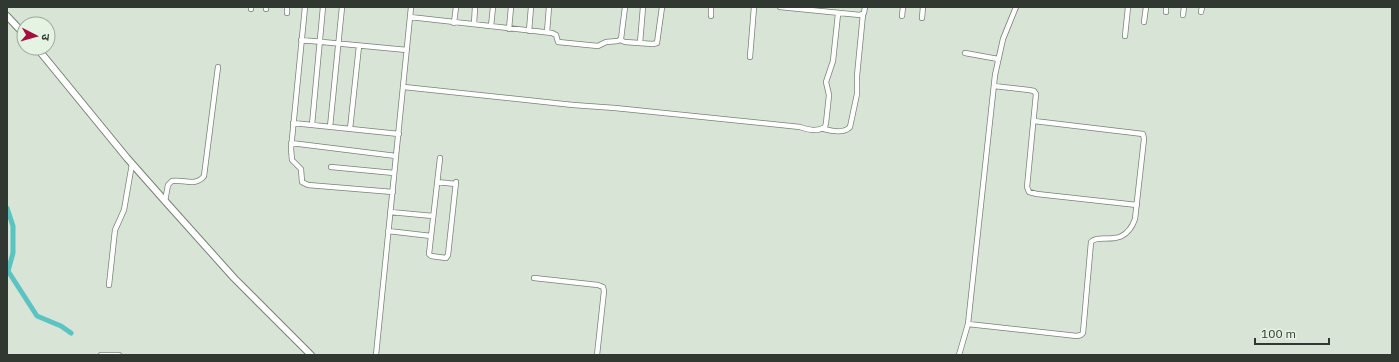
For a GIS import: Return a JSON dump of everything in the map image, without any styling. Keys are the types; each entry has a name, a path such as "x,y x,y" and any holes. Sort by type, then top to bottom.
{"street":[{"path":"287,7 287,13"},
{"path":"305,7 291,143 291,157 301,169 301,180 305,184 393,192"},
{"path":"312,125 318,42 323,7"},
{"path":"330,127 342,7"},
{"path":"376,355 411,7"},
{"path":"454,23 456,7"},
{"path":"474,24 475,7"},
{"path":"491,26 493,7"},
{"path":"509,29 511,7"},
{"path":"529,31 531,7"},
{"path":"547,32 549,7"},
{"path":"620,40 625,7"},
{"path":"640,43 644,7"},
{"path":"410,17 547,32 555,34 558,42 571,44 598,46 608,41 620,40 625,42 653,44 657,42 662,7"},
{"path":"711,7 711,16"},
{"path":"750,57 754,7"},
{"path":"780,7 809,9 838,14 863,14"},
{"path":"404,87 688,115 800,127 810,130 824,129 842,131 847,130 850,127 857,94 857,76 865,7"},
{"path":"902,16 903,7"},
{"path":"922,18 923,7"},
{"path":"959,355 968,324 998,59 1003,39 1016,7"},
{"path":"1125,36 1128,7"},
{"path":"1144,22 1146,7"},
{"path":"1183,16 1184,7"},
{"path":"824,129 829,99 826,82 834,57 838,14"},
{"path":"7,16 16,26"},
{"path":"301,40 407,50"},
{"path":"350,129 359,46"},
{"path":"965,53 998,59"},
{"path":"44,56 132,164 234,278 310,355"},
{"path":"165,201 169,182 176,180 194,183 199,181 204,176 218,68"},
{"path":"994,86 1029,90 1034,92 1037,97 1027,188 1029,192 1137,205"},
{"path":"968,324 1019,331 1077,336 1081,335 1083,333 1091,242 1096,239 1117,238 1125,233 1132,225 1137,205 1144,139 1143,134 1034,121"},
{"path":"293,123 399,134"},
{"path":"291,143 396,156"},
{"path":"437,182 456,183 448,257 446,258 430,255 431,236 434,216 437,182 440,158"},
{"path":"109,285 115,230 124,210 132,164"},
{"path":"331,167 394,173"},
{"path":"390,212 434,216"},
{"path":"388,231 431,236"},
{"path":"534,278 598,285 603,287 603,303 597,355"},
{"path":"101,355 119,355"}],"waterway":[{"path":"7,208 13,226 13,253 8,271 37,316 61,326 71,333"}]}
